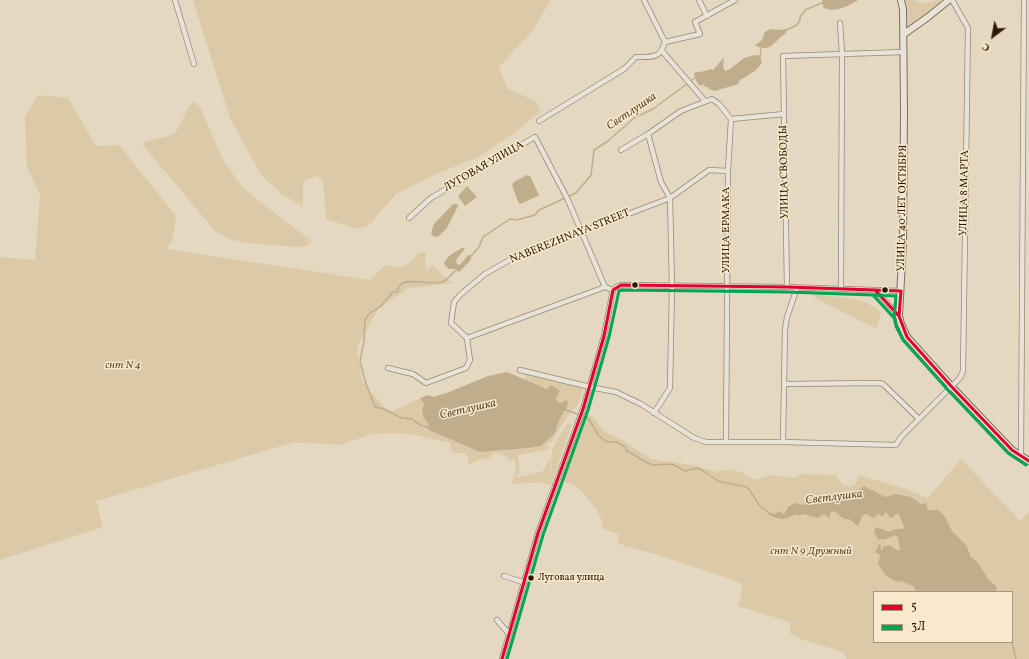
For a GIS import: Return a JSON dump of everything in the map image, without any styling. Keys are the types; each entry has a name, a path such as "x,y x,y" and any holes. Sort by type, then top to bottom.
{"main road":[{"name":"УЛИЦА 40 ЛЕТ ОКТЯБРЯ","path":"901,0 903,9 904,34 903,235 899,316 901,324 907,337 951,386 1012,450 1029,461"},
{"path":"904,34 951,0"}],"street":[{"path":"175,0 194,64"},
{"path":"539,121 624,68 636,57 654,57 662,51 665,42 644,0"},
{"path":"699,0 707,16"},
{"path":"665,42 700,34 694,22 735,0"},
{"name":"УЛИЦА 8 МАРТА","path":"520,370 616,392 640,404 694,438 706,442 783,442 896,445 901,437 960,378 963,371 968,28 951,0"},
{"path":"1021,456 1024,0"},
{"path":"840,23 842,53 841,289"},
{"path":"662,51 705,101"},
{"path":"842,53 904,52"},
{"name":"УЛИЦА СВОБОДЫ","path":"787,287 783,56 842,53"},
{"path":"621,150 648,134 681,111 712,99 719,104 731,119 784,114"},
{"name":"УЛИЦА ЕРМАКА","path":"726,442 728,170 731,119"},
{"path":"648,134 661,182 670,198 672,287 670,388 654,413"},
{"name":"ЛУГОВАЯ УЛИЦА","path":"409,218 430,198 535,137 568,200 605,287"},
{"name":"NABEREZHNAYA STREET","path":"467,338 451,323 454,302 461,294 485,274 513,258 670,198 704,172 717,169 728,170"},
{"path":"388,368 413,374 426,383 466,368 470,360 467,338 605,287 613,290"},
{"path":"502,659 538,534 580,419 590,387 604,336 613,290 616,287 787,287 901,291"},
{"path":"783,442 785,329 796,288"},
{"path":"875,290 899,316"},
{"path":"784,384 884,384 920,419"},
{"path":"504,576 523,582"},
{"path":"497,620 509,634"}],"green space":[{"path":"193,0 551,0 532,31 499,67 507,88 537,102 540,112 514,133 479,157 431,176 396,194 368,226 357,229 326,219 323,181 316,176 303,181 303,207 282,194 261,175 230,118"},
{"path":"906,0 915,0 925,4 941,0 919,21 908,28"},
{"name":"снт N 4","path":"38,95 68,98 96,146 119,145 176,216 172,242 166,249 370,280 385,265 401,267 408,264 419,253 426,252 426,270 434,265 441,274 453,283 408,288 378,309 357,347 362,381 389,413 420,398 425,405 423,416 429,425 422,426 480,452 541,446 556,432 557,426 564,411 561,403 557,401 556,398 560,391 541,387 526,381 524,373 583,389 578,405 568,415 551,443 549,442 547,444 549,446 547,450 518,455 520,473 516,475 517,477 542,472 551,457 551,482 552,449 567,424 572,424 551,485 538,482 511,484 516,470 514,458 511,461 505,456 494,453 490,458 476,461 471,464 468,462 468,457 465,453 452,453 450,443 411,434 372,434 340,445 295,442 96,501 103,527 0,560 0,257 35,260 40,194 27,167 25,116"},
{"path":"193,101 200,107 223,160 243,188 312,242 306,246 297,247 247,243 233,240 215,231 142,144 150,140 172,135 180,125"},
{"path":"815,294 863,301 881,311 878,324 875,328 815,298"},
{"name":"снт N 9 Дружный","path":"586,413 593,417 604,431 622,440 651,459 698,466 715,472 727,469 736,470 755,480 770,475 795,478 802,474 836,475 843,485 850,487 856,483 859,475 906,489 928,498 961,459 1020,521 1029,512 1029,659 847,659 843,652 801,639 790,633 790,622 738,606 743,588 739,582 655,554 625,546 617,542 619,534 603,529 603,524 594,506 581,490 572,484 562,481"}],"water":[{"path":"822,0 858,0 846,7 831,10 823,7"},
{"path":"770,29 786,29 786,33 768,48 755,45 762,40 765,32"},
{"path":"755,55 760,56 762,63 755,71 740,80 738,84 715,91 705,87 704,84 701,86 696,80 694,73 707,71 710,69 713,70 724,57 723,66 725,71 744,58"},
{"path":"527,175 530,176 539,195 520,204 512,185 514,182"},
{"path":"467,186 477,197 465,206 458,196"},
{"path":"453,204 457,204 458,206 447,228 438,237 433,236 431,233 434,224"},
{"path":"464,248 464,250 456,260 457,264 460,265 468,255 471,258 470,261 459,272 455,269 449,269 444,264 445,261 452,254"},
{"path":"507,372 547,389 551,385 560,391 556,398 557,401 561,403 566,400 568,402 566,410 564,411 557,426 556,432 541,446 480,452 433,432 421,425 429,425 423,416 422,408 425,405 420,398 428,395 434,397 488,376"},
{"path":"864,486 885,497 896,494 911,497 921,504 926,503 928,510 938,510 945,517 952,531 967,546 970,556 978,563 989,580 997,587 996,591 916,591 913,586 901,581 898,582 886,576 878,564 880,555 875,552 880,543 882,551 883,547 889,545 897,550 900,550 898,537 895,535 883,540 878,540 874,531 876,527 889,532 896,529 902,529 904,527 899,514 896,514 891,519 886,512 882,517 879,513 874,518 866,514 862,516 858,526 849,519 844,519 834,511 831,512 829,518 824,514 818,518 803,514 799,516 795,514 788,518 782,519 767,514 775,514 779,511 784,514 789,506 796,503 803,505 812,499 848,496"}],"waterway":[{"name":"Светлушка","path":"784,31 797,25 805,10 824,2"},
{"name":"Светлушка","path":"760,57 761,49"},
{"name":"Светлушка","path":"470,257 479,247 483,237 510,219 517,220 535,215 539,210 576,193 591,175 594,150 608,141 634,118 653,109 696,77"},
{"name":"Светлушка","path":"422,426 413,419 402,418 384,409 375,407 365,381 360,361 364,341 365,320 369,314 381,306 393,292 397,292 401,284 405,282 442,282 457,269"},
{"name":"Светлушка","path":"566,410 588,418 599,436 607,442 617,442 625,447 627,451 653,465 672,464 685,471 697,468 718,481 746,487 749,489 759,505 769,513"},
{"name":"Светлушка","path":"1012,643 1016,659"}],"transit line":[{"name":"5","path":"502,659 538,533 583,409 604,336 613,290 621,285 787,287 875,290 899,316"},
{"name":"5","path":"875,290 901,291 899,316 907,337 1012,450 1029,461"},
{"name":"3Л","path":"507,659 543,535 588,410 609,337 619,291 787,292 873,295 895,319"},
{"name":"3Л","path":"875,295 896,296 894,317 896,326 903,340 1008,453 1026,465"}],"place":[{"name":"Луговая улица","path":"531,578"}]}
